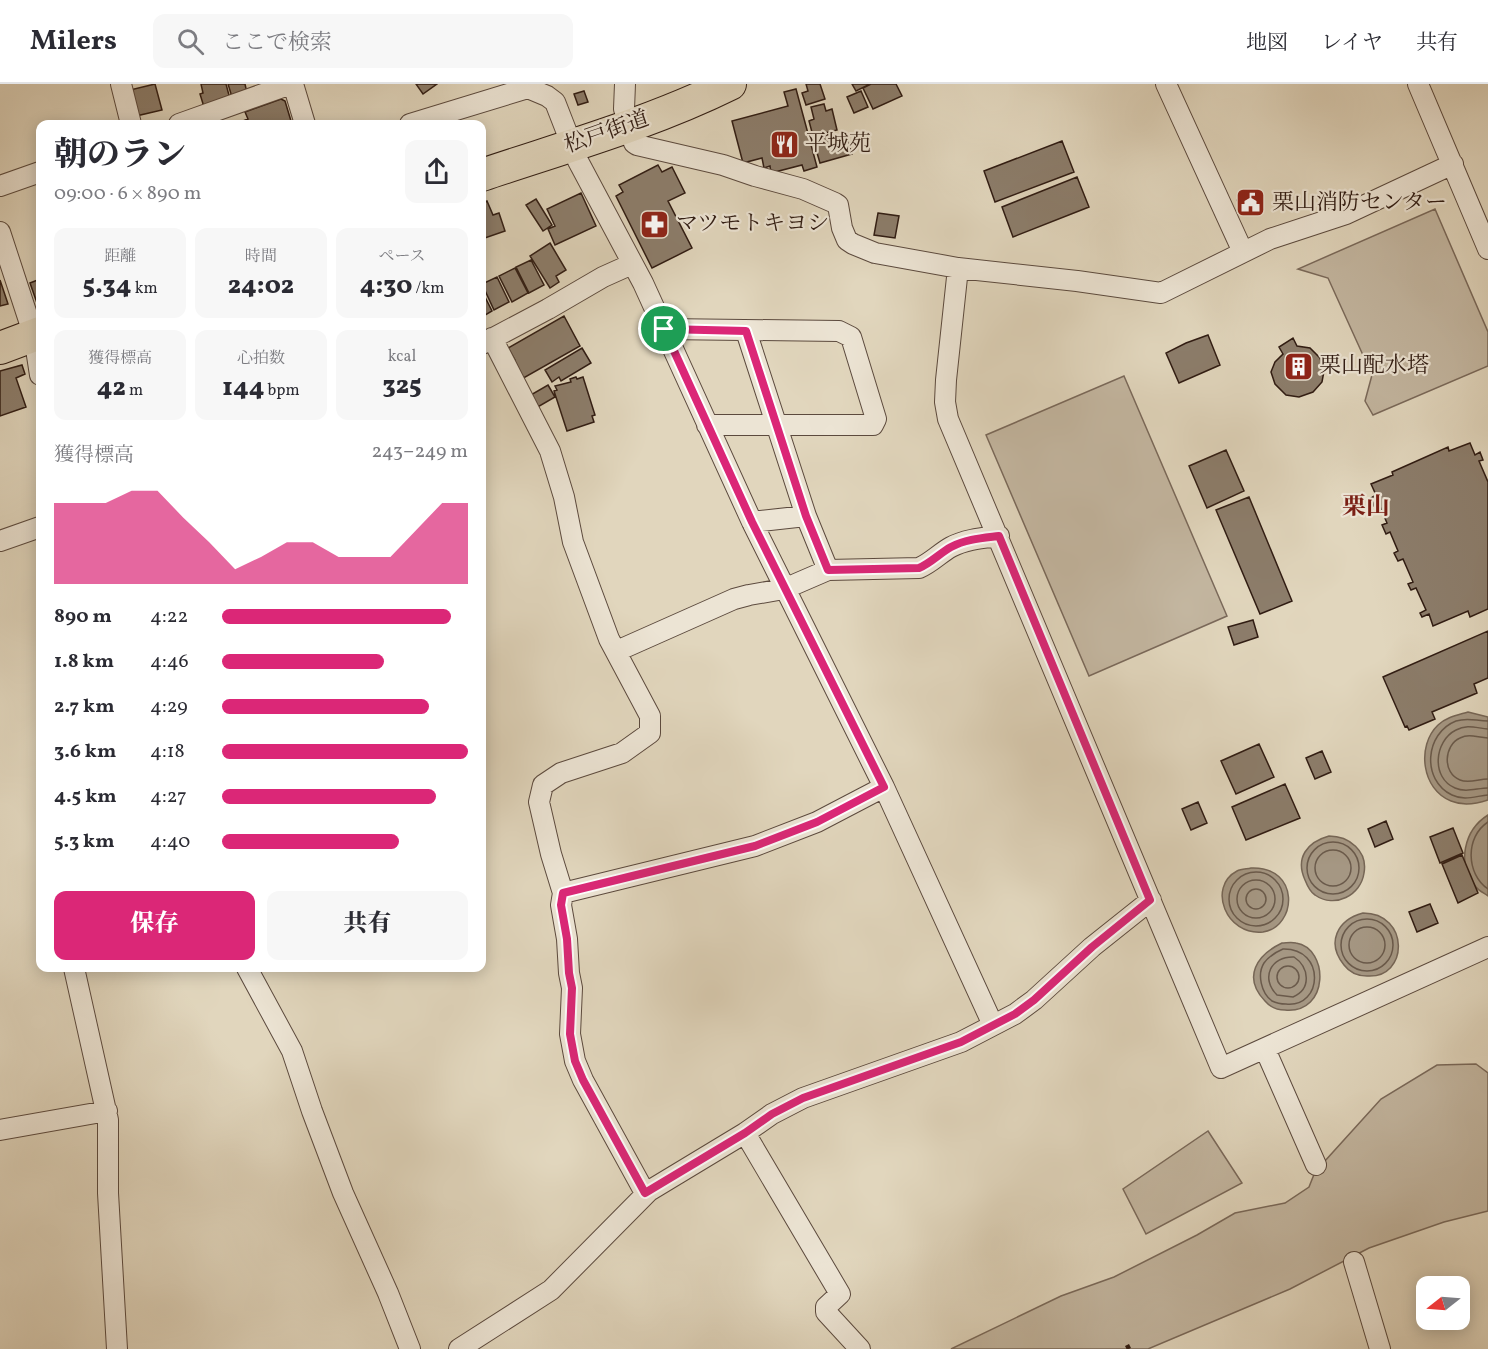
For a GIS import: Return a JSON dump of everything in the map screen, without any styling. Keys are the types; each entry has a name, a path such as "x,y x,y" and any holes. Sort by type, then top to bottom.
{"main road":[{"name":"松戸街道","path":"486,174 629,126 689,103 730,84"},
{"path":"0,348 36,335"}],"street":[{"path":"121,84 130,120"},
{"path":"190,120 292,84 304,120"},
{"path":"625,84 624,109 634,143 723,165 803,189 835,203 838,205 842,228 847,240 875,253 958,268 1161,293 1270,239 1346,214 1453,164"},
{"path":"1166,84 1243,252"},
{"path":"1418,84 1488,249"},
{"path":"423,120 528,88 551,90 571,146 664,329 784,589 884,787 993,1025"},
{"path":"0,186 36,173"},
{"path":"0,232 36,332"},
{"path":"632,264 603,277 487,341 550,451 564,497 573,542 606,631 650,716 650,733 622,753 561,773 543,785 539,802 563,893 561,905 572,988 570,1034 575,1061 583,1080 645,1193"},
{"path":"958,268 945,402 948,419 1221,1068 1488,947"},
{"path":"664,329 839,331 851,337 876,419 873,425 707,425"},
{"path":"746,331 806,516 828,570"},
{"path":"752,522 806,516"},
{"path":"0,542 36,528"},
{"path":"617,651 734,600 784,589 828,570 919,568 929,564 951,547 974,539 999,536"},
{"path":"563,893 755,846 817,822 884,787"},
{"path":"459,1349 551,1290 645,1193 745,1133 772,1114 803,1098 961,1042 1015,1014 1150,900"},
{"path":"75,972 107,1111 108,1193 117,1349"},
{"path":"249,972 292,1051 343,1193 410,1349"},
{"path":"1265,1050 1316,1165"},
{"path":"0,1130 107,1111"},
{"path":"745,1133 840,1294 826,1307 825,1312 860,1349"},
{"path":"1354,1262 1380,1349"}],"shaded area":[{"path":"1435,209 1488,332 1488,366 1373,415 1365,401 1372,375 1328,278 1298,269"},
{"path":"1124,376 1227,616 1089,676 986,435"},
{"path":"1476,1064 1488,1073 1488,1211 1444,1222 1369,1248 1290,1289 1148,1349 951,1349 1061,1296 1114,1277 1235,1213 1285,1203 1309,1187 1315,1172 1381,1099 1437,1065"},
{"path":"1208,1131 1242,1183 1146,1234 1123,1189"}],"water":[{"path":"1468,712 1488,717 1488,800 1465,804 1451,801 1434,787 1428,778 1425,755 1431,734 1441,722"},
{"path":"1488,815 1488,896 1477,888 1470,878 1465,858 1468,838 1473,829"},
{"path":"1329,836 1343,839 1356,846 1364,865 1362,881 1358,888 1346,898 1331,901 1313,894 1301,865 1302,858 1309,847"},
{"path":"1251,868 1267,870 1279,876 1286,886 1287,909 1282,920 1274,928 1263,932 1250,931 1239,926 1231,919 1222,898 1223,888 1228,878 1237,871"},
{"path":"1363,913 1378,916 1389,923 1396,934 1397,957 1391,967 1381,974 1363,976 1351,972 1344,965 1336,949 1335,941 1341,927 1354,916"},
{"path":"1282,943 1296,943 1307,947 1315,956 1319,967 1320,980 1317,992 1310,1002 1300,1008 1276,1009 1265,1001 1254,984 1254,975 1260,960"}],"building":[{"path":"155,84 162,110 136,116 130,90"},
{"path":"201,84 226,84 230,99 204,107 200,94 203,93"},
{"path":"228,84 245,84 247,93 232,97"},
{"path":"416,84 437,84 423,94"},
{"path":"806,84 820,84 825,99 806,105 802,93 808,91"},
{"path":"852,84 870,84 856,91"},
{"path":"871,84 896,84 902,96 873,109 863,88"},
{"path":"796,89 817,167 804,171 802,165 771,173 770,166 764,168 762,158 743,163 732,121 788,106 784,92"},
{"path":"584,91 588,102 578,105 574,94"},
{"path":"861,91 868,107 854,113 847,97"},
{"path":"281,99 285,101 291,120 246,120 248,119 245,112"},
{"path":"824,104 826,111 832,109 837,130 813,136 809,121 814,119 811,107"},
{"path":"831,134 834,145 848,141 852,154 820,163 813,139"},
{"path":"1062,141 1074,172 995,202 984,171"},
{"name":"マツモトキヨシ","path":"658,165 662,172 672,167 685,193 668,201 692,248 652,268 616,196 623,192 619,185"},
{"path":"1077,177 1089,207 1013,237 1002,207"},
{"path":"1256,191 1263,206 1244,215 1237,200"},
{"path":"581,193 596,226 555,245 548,229 555,226 547,209"},
{"path":"536,199 552,225 543,231 526,205"},
{"path":"486,201 493,215 499,213 505,231 486,238"},
{"path":"878,213 899,216 895,238 874,235"},
{"path":"550,243 566,270 556,276 559,282 550,288 530,256"},
{"path":"531,260 544,285 529,293 516,267"},
{"path":"515,268 528,293 512,302 499,276"},
{"path":"497,277 509,302 494,310 486,293 486,282"},
{"path":"0,280 8,304 0,306"},
{"path":"36,281 36,300 30,283"},
{"path":"486,299 492,311 486,315"},
{"path":"564,316 580,346 520,380 511,363 515,360 508,348"},
{"path":"1208,335 1220,365 1179,383 1166,353"},
{"name":"栗山配水塔","path":"1293,338 1297,346 1310,348 1320,358 1324,371 1322,382 1313,392 1299,397 1286,395 1275,384 1271,372 1275,362 1283,354 1279,347"},
{"path":"582,348 591,363 561,381 559,377 552,382 545,370"},
{"path":"22,365 25,374 16,378 26,407 0,416 0,371"},
{"path":"576,377 577,379 583,377 595,415 592,416 594,422 567,431 554,391 557,390 555,386 571,382 570,379"},
{"path":"548,385 555,397 536,408 529,396"},
{"path":"1470,443 1475,455 1480,452 1483,460 1479,461 1488,482 1488,609 1470,617 1468,611 1433,626 1429,614 1422,617 1420,613 1426,610 1416,588 1411,590 1408,584 1413,582 1403,559 1398,561 1394,553 1398,551 1390,532 1386,534 1382,525 1387,523 1379,504 1374,506 1371,498 1376,495 1371,484 1448,447 1449,451"},
{"path":"1226,450 1244,491 1207,508 1189,466"},
{"path":"1249,497 1292,601 1260,614 1216,510"},
{"path":"1253,620 1258,637 1234,645 1228,627"},
{"path":"1488,631 1488,678 1474,684 1477,693 1432,712 1435,719 1409,730 1407,726 1405,727 1383,677"},
{"path":"1259,744 1274,777 1236,794 1221,761"},
{"path":"1322,751 1331,772 1315,779 1306,758"},
{"path":"1285,784 1300,818 1246,840 1232,807"},
{"path":"1198,802 1207,823 1191,830 1182,809"},
{"path":"1386,821 1393,839 1375,847 1368,829"},
{"path":"1453,828 1463,853 1440,863 1430,837"},
{"path":"1462,855 1478,893 1458,903 1442,864"},
{"path":"1430,904 1438,923 1417,932 1409,912"}],"railway":[{"path":"1127,1345 1129,1349"}],"place":[{"name":"平城苑","path":"784,144"},
{"name":"栗山消防センター","path":"1251,203"},
{"name":"マツモトキヨシ","path":"655,224"},
{"name":"栗山配水塔","path":"1298,366"}],"district":[{"name":"栗山","path":"1366,508"}],"route":[{"path":"664,329 746,331 806,516 828,570 919,568 929,564 951,547 974,539 999,536 1150,900 1015,1014 961,1042 803,1098 772,1114 745,1133 645,1193 583,1080 575,1061 570,1034 572,988 561,905 563,893 755,846 817,822 884,787 784,589 664,329"}]}
